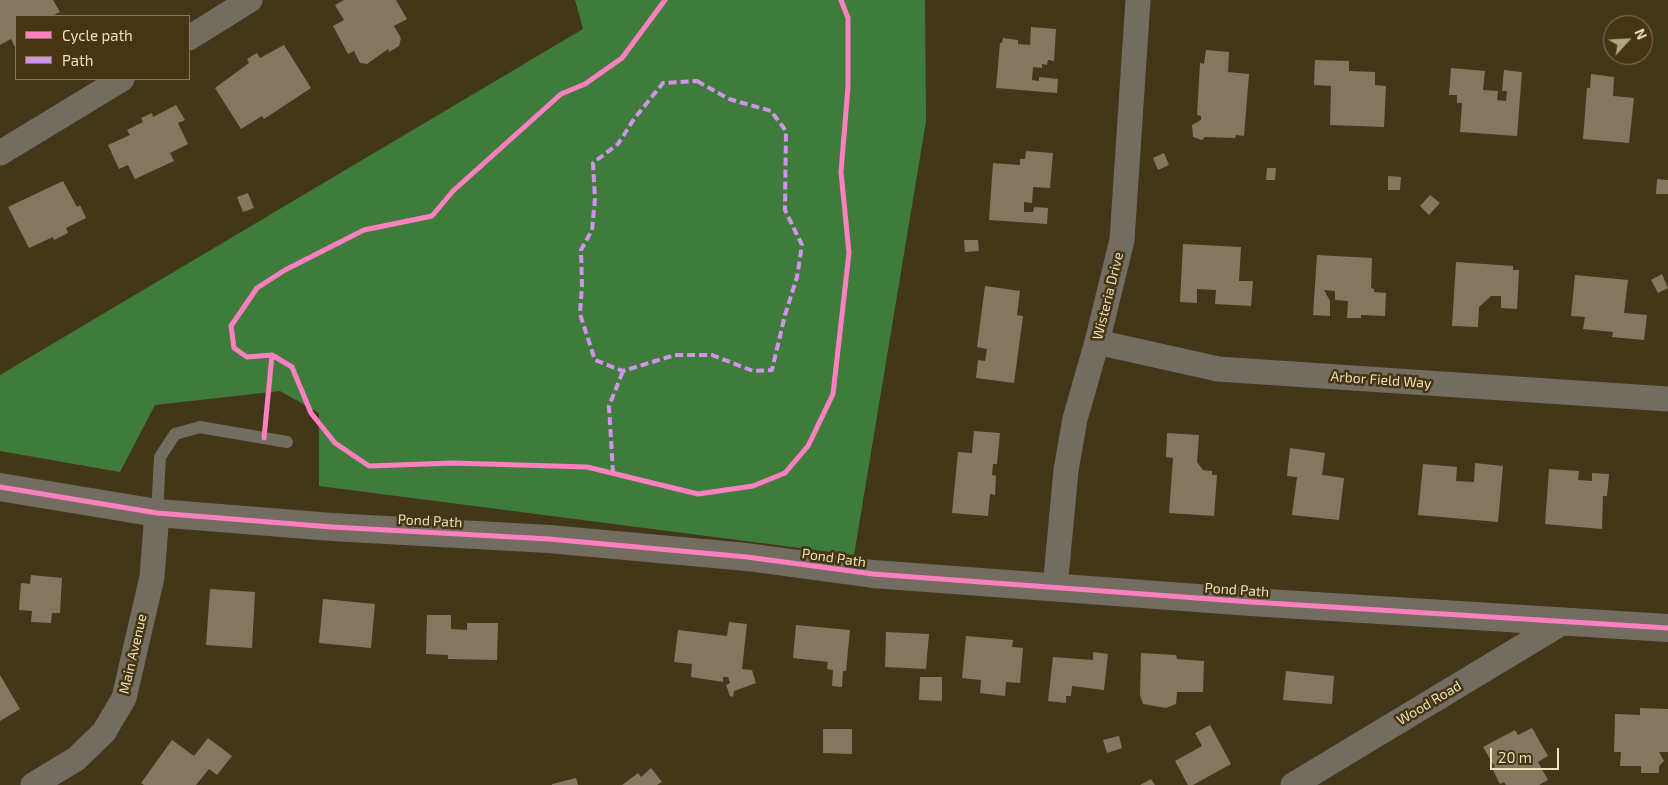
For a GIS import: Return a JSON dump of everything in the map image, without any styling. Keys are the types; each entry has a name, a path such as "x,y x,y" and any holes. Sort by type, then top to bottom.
{"street":[{"path":"190,37 250,0"},
{"name":"Wisteria Drive","path":"1055,588 1066,470 1075,419 1097,342 1122,240 1138,0"},
{"path":"0,153 120,80"},
{"name":"Arbor Field Way","path":"1097,342 1218,370 1668,399"},
{"name":"Pond Path","path":"0,487 157,513 332,527 549,539 747,557 873,574 1055,588 1668,628"},
{"name":"Main Avenue","path":"33,785 76,759 104,732 124,698 152,577 157,513"},
{"name":"Wood Road","path":"1293,785 1565,621"}],"lane":[{"path":"157,513 160,457 175,434 200,427 287,442"}],"green space":[{"path":"575,0 925,0 926,121 854,555 319,486 319,413 280,391 155,405 120,472 0,451 0,375 583,29"}],"building":[{"path":"0,0 53,0 60,12 54,15 15,15 15,47 11,39 0,45"},
{"path":"344,0 396,0 407,19 394,26 401,38 399,46 389,52 388,49 367,64 360,63 354,51 348,54 333,26 344,20 335,5"},
{"path":"1031,27 1056,29 1054,61 1048,60 1047,65 1042,64 1042,68 1033,67 1032,80 1039,81 1039,77 1058,79 1057,93 996,88 1000,43 1002,43 1003,38 1018,40 1018,44 1030,45"},
{"path":"284,45 311,88 264,119 262,116 241,129 215,88 249,63 247,59 257,53 260,58"},
{"path":"1206,50 1229,52 1228,72 1249,74 1244,136 1236,135 1235,138 1205,137 1202,140 1193,137 1192,125 1201,120 1201,116 1197,115 1200,63 1204,64"},
{"path":"1315,60 1349,61 1349,71 1375,72 1375,85 1386,86 1384,127 1330,125 1331,86 1314,85"},
{"path":"1451,68 1485,71 1483,90 1498,91 1497,100 1506,101 1507,91 1502,91 1504,70 1522,72 1517,136 1460,132 1462,103 1457,103 1457,95 1449,95"},
{"path":"1591,74 1614,77 1613,96 1634,98 1629,143 1583,139 1587,88 1590,88"},
{"path":"176,105 185,120 178,123 188,144 170,153 174,161 135,179 128,165 119,169 108,145 130,135 127,130 143,122 141,118 152,113 153,117"},
{"path":"1026,151 1053,153 1050,188 1033,187 1032,203 1024,202 1024,212 1033,212 1034,207 1048,208 1047,224 989,220 993,163 1020,165 1020,159 1025,159"},
{"path":"1164,153 1169,165 1158,170 1153,158"},
{"path":"1267,168 1276,168 1275,180 1266,180"},
{"path":"1388,176 1401,177 1400,190 1388,190"},
{"path":"1657,179 1668,180 1668,194 1656,194"},
{"path":"63,181 77,207 80,205 86,218 66,228 68,233 54,240 53,237 29,248 8,207"},
{"path":"248,193 254,208 243,212 237,197"},
{"path":"1430,195 1440,203 1429,215 1420,206"},
{"path":"964,240 978,240 979,251 965,252"},
{"path":"1183,244 1241,247 1239,281 1253,281 1251,306 1215,304 1216,290 1197,289 1197,303 1180,302"},
{"path":"1317,255 1372,258 1371,288 1374,289 1374,292 1386,293 1385,316 1361,315 1361,318 1347,318 1348,301 1335,300 1335,291 1324,290 1330,301 1330,316 1313,315"},
{"path":"1456,262 1513,266 1513,270 1519,270 1517,309 1501,308 1501,296 1491,296 1479,307 1478,327 1452,326"},
{"path":"1662,274 1668,288 1658,293 1651,280"},
{"path":"1575,275 1628,280 1624,313 1647,315 1644,340 1612,337 1613,332 1583,329 1585,317 1571,316"},
{"path":"985,286 1020,291 1017,315 1023,316 1014,383 976,378 978,360 985,361 987,349 977,347"},
{"path":"974,431 1000,433 997,464 993,464 992,475 996,476 995,495 990,494 988,516 952,513 958,452 972,453"},
{"path":"1167,433 1199,435 1197,462 1203,470 1212,471 1212,475 1217,475 1214,516 1169,513 1173,458 1166,457"},
{"path":"1290,448 1325,453 1322,475 1344,478 1339,520 1292,515 1297,477 1287,476"},
{"path":"1475,463 1503,466 1498,522 1418,515 1423,464 1457,467 1456,481 1474,482"},
{"path":"1549,469 1579,471 1578,480 1592,481 1592,473 1609,474 1607,496 1603,496 1602,529 1545,524"},
{"path":"31,575 62,578 60,613 52,613 51,623 31,622 32,611 19,610 21,583 30,584"},
{"path":"210,589 255,592 252,648 206,645"},
{"path":"323,599 375,604 371,648 319,643"},
{"path":"427,615 451,615 451,629 467,630 467,623 498,623 497,660 448,659 448,655 426,654"},
{"path":"729,622 747,624 742,669 752,670 756,683 734,691 733,697 730,696 726,685 730,683 728,677 723,677 723,682 691,677 692,664 674,662 678,630 727,636"},
{"path":"796,625 850,630 846,671 843,671 842,687 832,686 833,670 827,669 828,662 793,658"},
{"path":"886,632 929,634 926,669 885,667"},
{"path":"966,636 1013,640 1012,647 1023,648 1020,683 1006,682 1005,696 980,693 981,680 962,678"},
{"path":"1093,652 1108,654 1104,690 1072,686 1071,696 1066,696 1066,703 1048,701 1053,657 1093,660"},
{"path":"1141,653 1176,655 1177,659 1204,661 1203,692 1177,692 1176,704 1166,708 1143,704 1140,695"},
{"path":"1286,671 1334,676 1332,704 1283,700"},
{"path":"0,675 20,709 0,721"},
{"path":"920,677 942,677 942,701 919,700"},
{"path":"1640,708 1668,709 1668,752 1659,752 1664,761 1659,766 1659,773 1641,773 1641,766 1620,766 1621,752 1614,752 1615,714 1640,715"},
{"path":"1210,725 1231,764 1193,785 1188,785 1175,761 1202,746 1195,733"},
{"path":"1532,728 1548,756 1538,762 1548,780 1539,785 1506,785 1504,782 1500,784 1492,768 1495,767 1483,747 1515,730 1518,735"},
{"path":"823,729 852,729 852,754 823,753"},
{"path":"1119,736 1122,748 1107,753 1103,740"},
{"path":"208,738 232,756 217,775 209,769 196,785 144,785 141,783 172,740 194,756"},
{"path":"651,768 662,782 657,785 622,785 638,773 641,777"},
{"path":"576,778 578,785 552,785 552,784"},
{"path":"1151,779 1155,785 1140,785"}],"marked path":[{"path":"697,81 729,99 771,111 786,131 785,210 802,245 797,277 785,315 772,370 753,371 712,355 675,355 623,371 595,360 580,314 582,285 581,250 592,230 595,199 593,163 618,144 634,119 663,83 697,81"},
{"path":"613,473 609,406 623,371"}],"cycle path":[{"path":"665,0 622,58 585,84 561,94 453,191 432,216 364,230 285,270 257,288 231,326 234,348 247,357 272,355 292,367 311,413 335,443 369,466 453,463 587,467 698,494 753,486 785,473 808,446 833,394 849,253 841,172 848,87 848,18 841,0"},
{"path":"264,438 272,355"},
{"path":"0,487 157,513 332,527 549,539 747,557 873,574 1251,602 1668,628"}]}
